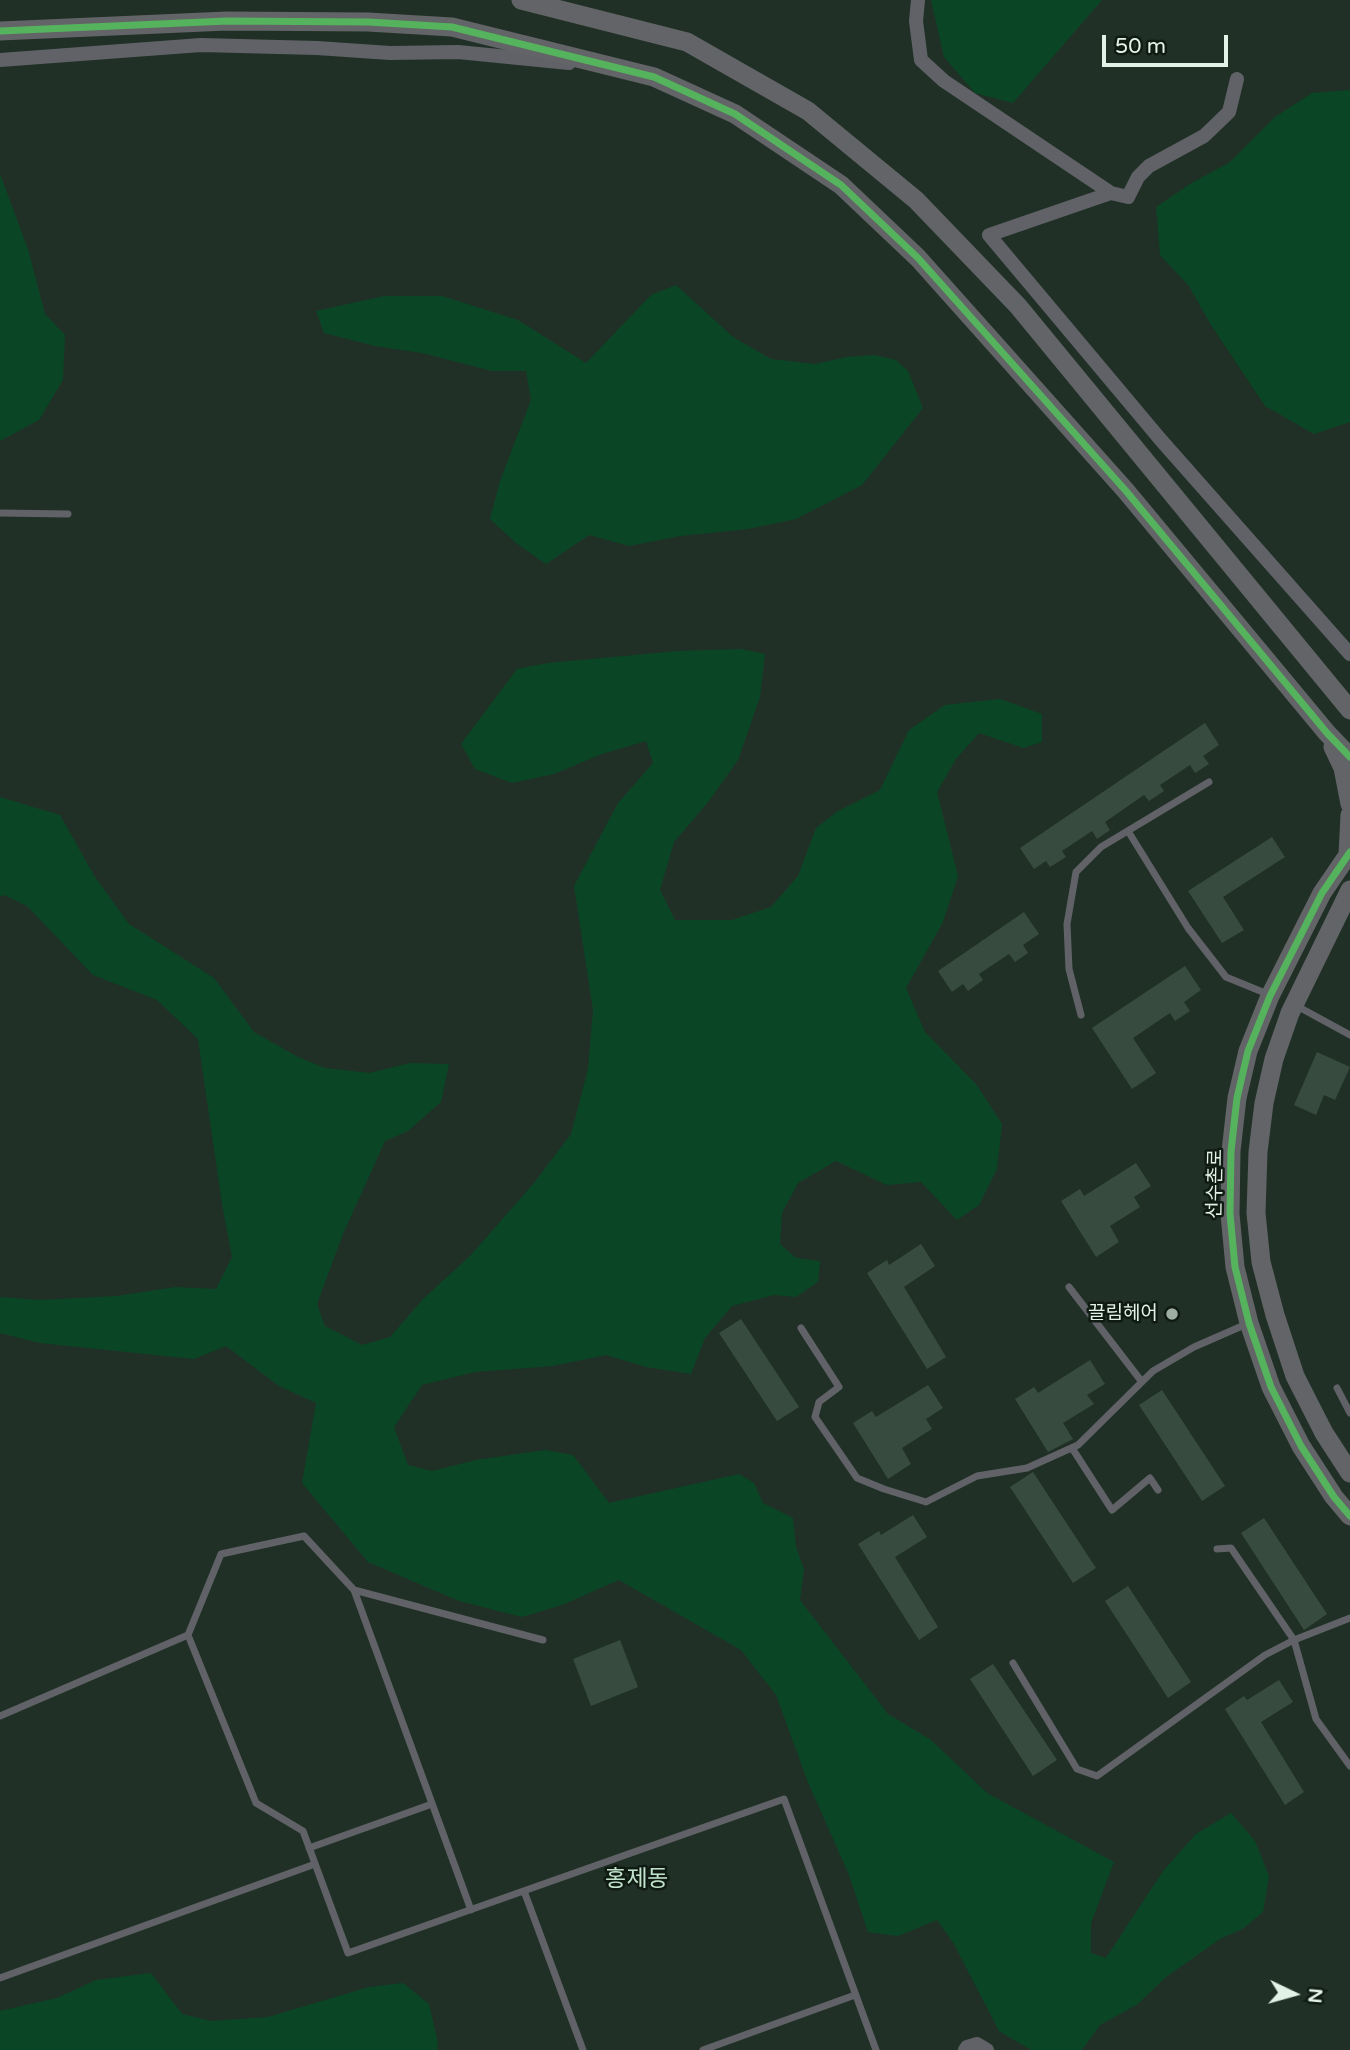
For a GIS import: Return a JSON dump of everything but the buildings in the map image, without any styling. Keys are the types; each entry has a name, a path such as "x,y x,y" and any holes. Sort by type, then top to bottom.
{"street":[{"path":"521,0 687,42 808,111 916,200 1018,306 1349,706"},
{"path":"919,0 916,22 921,61 944,81 1111,193 1128,197 1138,177 1149,166 1204,136 1229,112 1237,79"},
{"path":"0,31 227,21 368,22 438,26 654,77 735,114 841,186 909,249 1126,491 1327,733 1350,757"},
{"path":"0,60 201,45 390,53 458,52 620,68"},
{"path":"1111,193 989,235 1160,439 1350,654"},
{"path":"1327,733 1343,768 1350,804"},
{"path":"1349,853 1350,815"},
{"name":"선수촌로","path":"1349,853 1322,894 1270,996 1248,1051 1237,1098 1231,1150 1230,1213 1235,1266 1249,1323 1271,1387 1301,1446 1334,1497 1350,1516"},
{"path":"1350,890 1294,1005 1274,1059 1264,1103 1258,1152 1258,1225 1262,1262 1275,1315 1295,1376 1324,1433 1350,1473"},
{"path":"1270,996 1294,1005"},
{"path":"1249,1323 1275,1315"},
{"path":"965,2050 977,2044 987,2050"}],"lane":[{"path":"0,513 68,514"},
{"path":"1081,1015 1069,969 1067,924 1076,872 1101,847 1209,782"},
{"path":"1128,831 1188,929 1226,977 1270,996"},
{"path":"1294,1005 1350,1035"},
{"path":"1069,1287 1142,1382"},
{"path":"801,1328 839,1387 820,1402 815,1417 857,1478 926,1502 977,1476 1027,1468 1078,1445 1153,1371 1194,1347 1249,1323"},
{"path":"1337,1388 1350,1413"},
{"path":"1072,1448 1112,1510 1150,1478 1158,1490"},
{"path":"471,1910 354,1590 304,1536 221,1554 188,1635 256,1803 303,1831 348,1953 471,1910 784,1799 876,2050"},
{"path":"1217,1549 1231,1548 1294,1640 1316,1719 1350,1766"},
{"path":"354,1590 543,1640"},
{"path":"1013,1663 1077,1769 1097,1776 1265,1655 1294,1640 1350,1618"},
{"path":"0,1716 188,1635"},
{"path":"309,1848 432,1804"},
{"path":"0,1978 315,1864"},
{"path":"524,1891 583,2050"},
{"path":"703,2050 855,1995"}],"green space":[{"path":"931,0 1102,0 1013,103 975,93 944,57"},
{"path":"1350,90 1350,422 1314,434 1265,406 1211,325 1189,286 1160,255 1156,207 1230,162 1275,117 1312,93"},
{"path":"0,174 28,249 45,314 65,335 63,380 39,420 0,441"},
{"path":"676,285 733,337 771,359 815,364 874,355 896,360 908,371 923,408 862,485 796,519 748,529 680,536 629,546 589,535 546,564 516,543 490,519 500,481 531,400 526,371 492,371 422,353 375,346 324,333 316,311 384,296 442,296 518,320 586,363 651,295"},
{"path":"741,649 765,654 760,697 738,760 709,801 674,842 660,890 675,920 732,920 771,907 798,876 816,828 838,811 880,790 909,730 945,705 1000,699 1042,714 1042,742 1023,748 979,733 956,759 937,792 958,876 942,924 906,988 925,1032 976,1084 1002,1124 997,1169 979,1205 957,1220 921,1182 887,1185 836,1161 798,1183 782,1213 780,1244 796,1258 820,1261 818,1282 796,1297 774,1295 732,1306 705,1338 691,1374 646,1367 606,1355 553,1366 475,1372 422,1385 394,1427 408,1465 432,1471 476,1460 545,1450 573,1455 609,1503 739,1474 754,1483 763,1503 793,1518 796,1547 804,1569 800,1600 888,1714 931,1740 987,1793 1114,1862 1091,1923 1091,1953 1106,1958 1163,1871 1196,1834 1231,1813 1255,1841 1269,1876 1263,1912 1244,1928 1220,1939 1166,1977 1138,2004 1100,2025 1082,2050 1031,2050 999,2031 954,1944 937,1920 898,1936 868,1932 849,1875 807,1780 776,1695 741,1650 619,1580 562,1605 522,1617 459,1601 368,1562 302,1483 316,1403 279,1386 226,1346 194,1359 40,1343 0,1333 0,1297 40,1300 117,1296 176,1287 216,1289 232,1257 198,1039 157,1000 93,975 27,906 4,895 0,896 0,797 60,815 95,877 129,924 214,978 254,1032 298,1057 325,1068 369,1073 410,1063 449,1064 441,1102 408,1131 385,1141 343,1234 317,1304 325,1326 362,1345 390,1337 423,1299 470,1256 534,1183 571,1134 588,1069 593,1010 574,886 618,803 653,763 646,741 602,754 554,774 512,783 475,769 461,744 517,669 548,663 678,651"},
{"path":"151,1973 182,2014 211,2021 268,2017 369,1987 403,1983 429,2004 438,2043 437,2050 0,2050 0,2011 57,1998 96,1980"}],"cycle path":[{"path":"0,31 227,21 368,22 452,27 654,77 735,114 841,185 918,258 1126,491 1327,733 1350,757"},
{"path":"1350,852 1322,893 1270,996 1248,1051 1237,1098 1231,1151 1230,1214 1235,1267 1249,1323 1271,1387 1301,1446 1334,1497 1350,1516"}],"place":[{"name":"끌림헤어","path":"1172,1314"}],"district":[{"name":"홍제동","path":"637,1880"}]}
